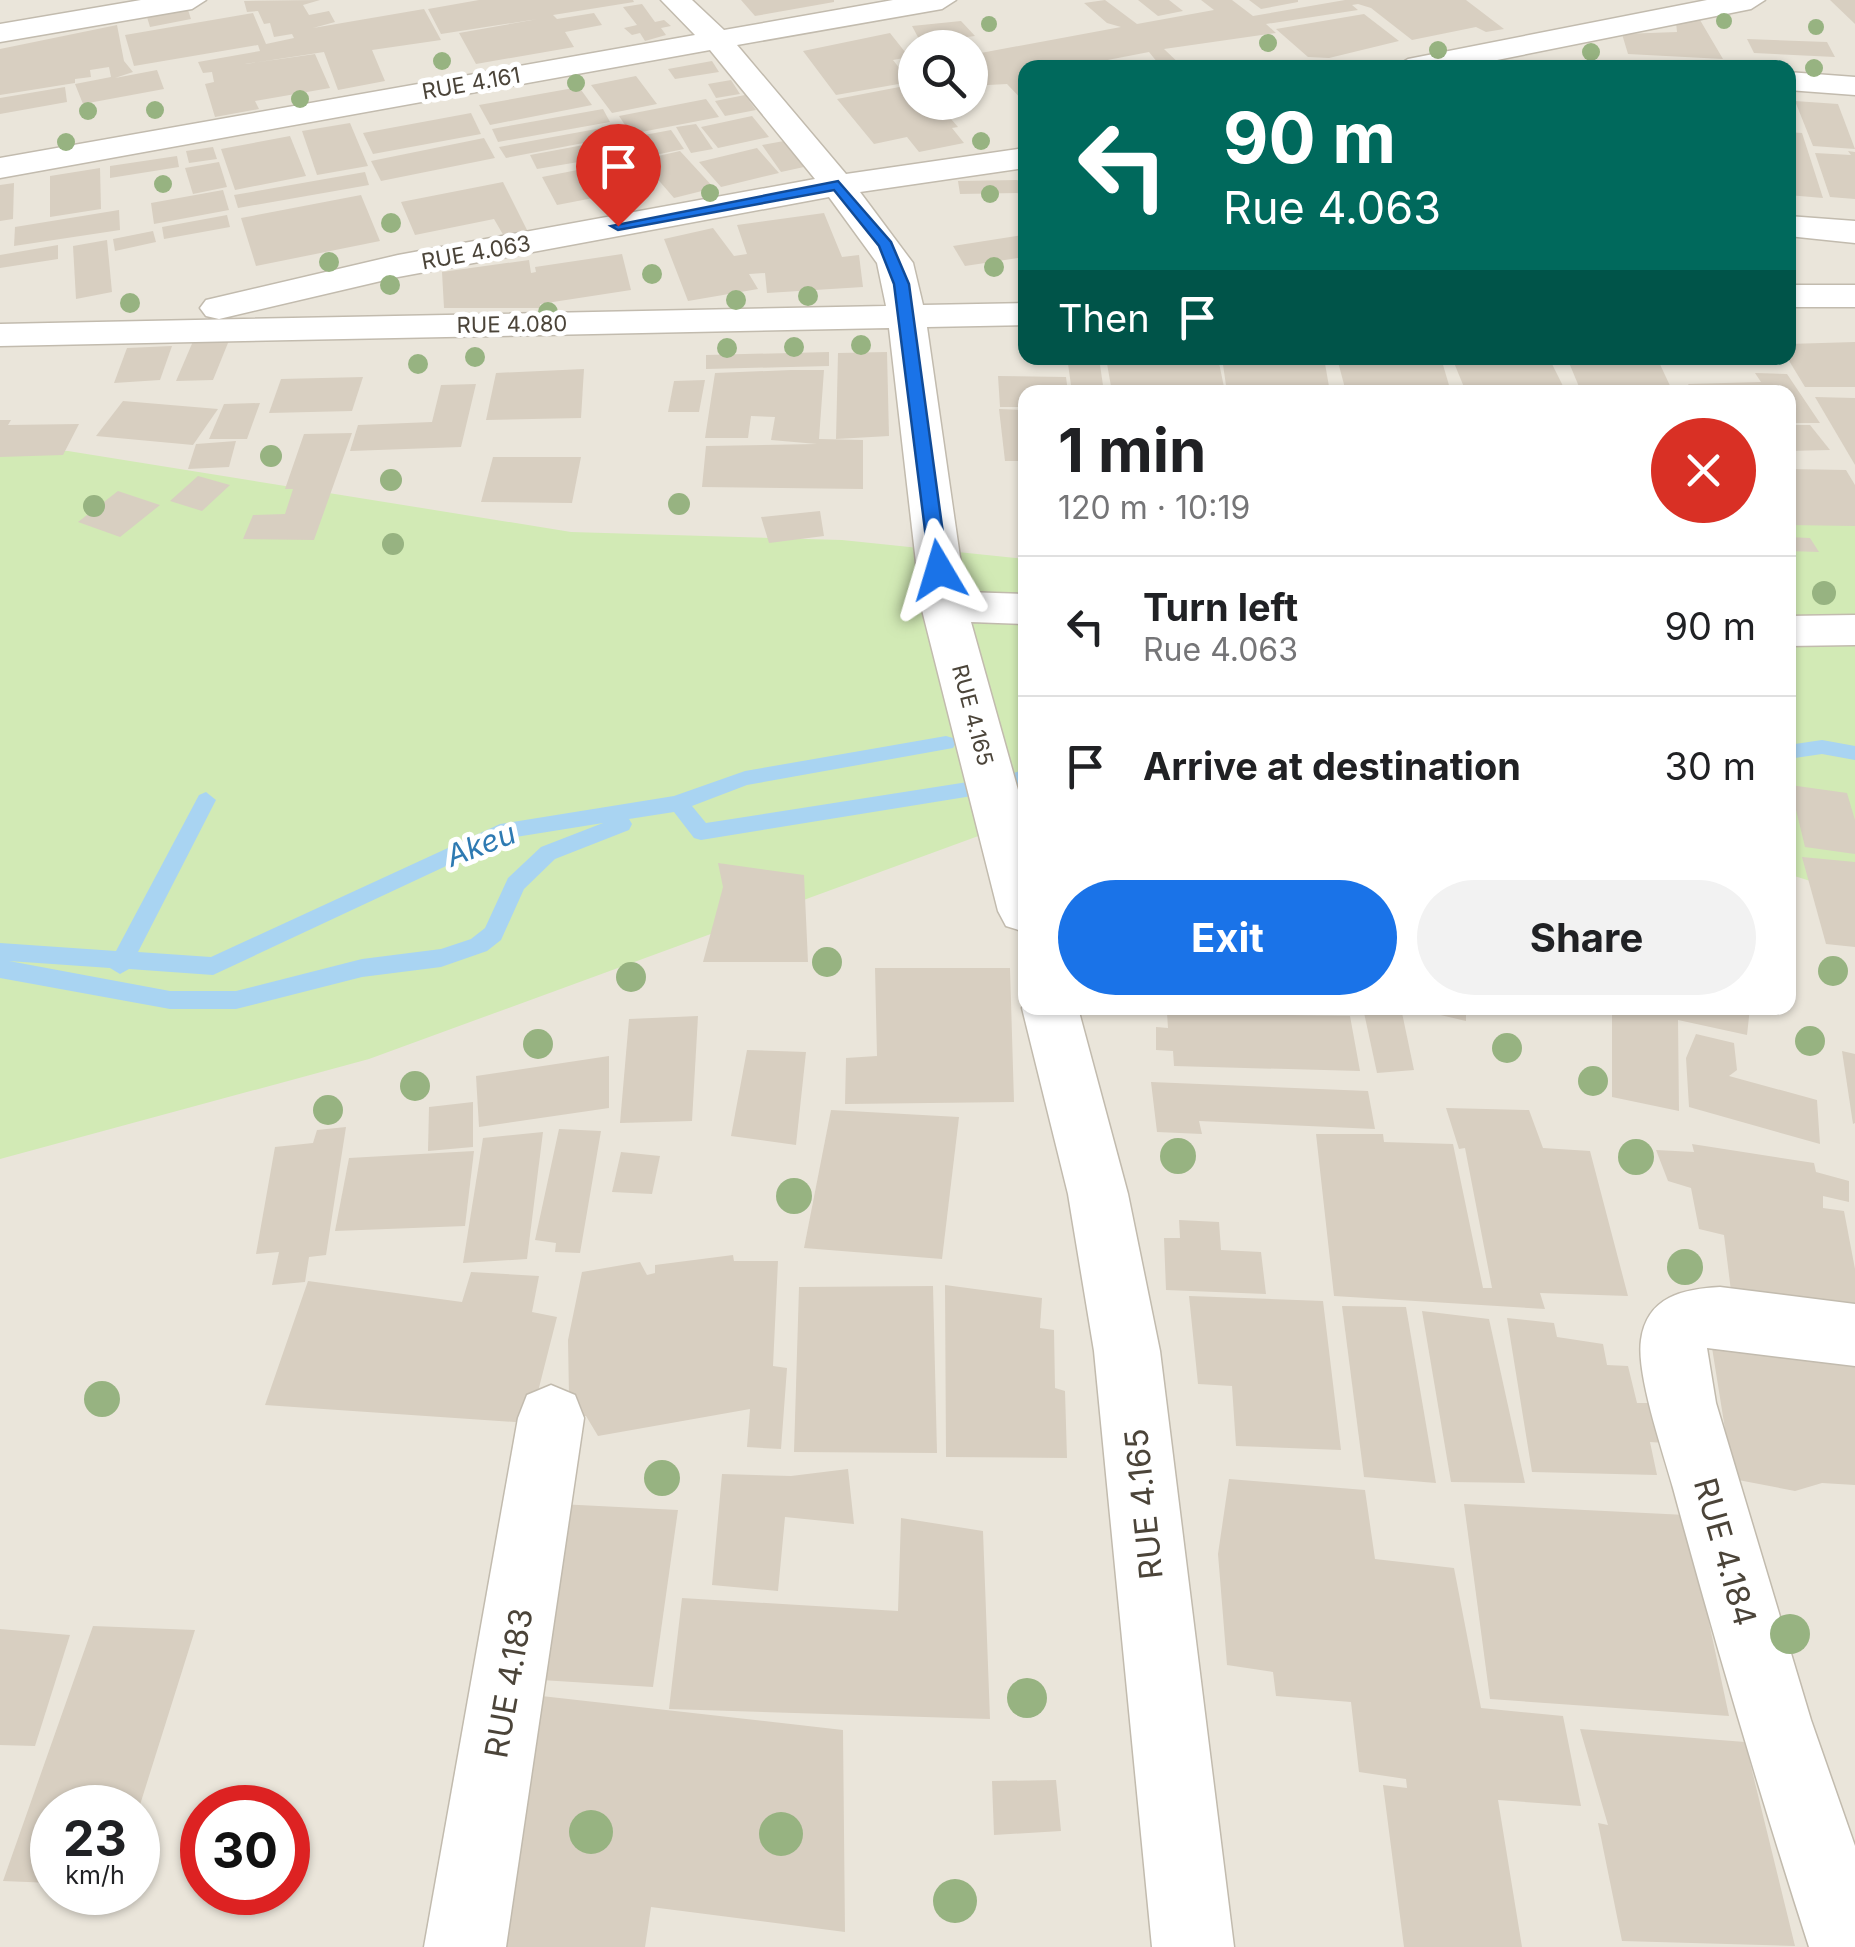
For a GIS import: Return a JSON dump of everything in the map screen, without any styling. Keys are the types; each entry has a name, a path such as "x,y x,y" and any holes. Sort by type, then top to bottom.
{"street":[{"path":"0,33 192,0"},
{"name":"RUE 4.165","path":"675,0 716,38 838,185 895,263 906,318 944,606 1018,883"},
{"name":"RUE 4.161","path":"0,168 942,0"},
{"path":"1449,60 1750,0"},
{"path":"1796,82 1855,86"},
{"name":"RUE 4.063","path":"170,329 248,298 838,185 1018,162"},
{"path":"1796,227 1855,232"},
{"path":"1796,296 1855,296"},
{"name":"RUE 4.080","path":"0,336 170,329 1018,314"},
{"path":"944,606 1018,609"},
{"path":"1796,632 1855,630"},
{"name":"RUE 4.165","path":"1052,1015 1098,1194 1127,1351 1193,1947"},
{"name":"RUE 4.184","path":"1850,1947 1773,1720 1683,1402 1673,1340 1686,1319 1720,1318 1855,1336"},
{"name":"RUE 4.183","path":"465,1947 538,1517 551,1418"}],"shaded area":[{"path":"0,0 1855,0 1855,1947 0,1947"}],"green space":[{"path":"0,448 68,451 571,532 842,540 1018,558 1018,822 369,1059 0,1159"},
{"path":"1855,507 1855,895 1796,877 1796,512"}],"building":[{"path":"320,0 303,5 309,15 329,11 335,22 313,28 424,9 441,40 372,50 385,81 338,90 324,52 245,64 315,54 330,88 255,101 259,109 215,117 205,84 214,82 212,72 203,73 198,62 260,51 258,45 134,66 125,35 253,13 266,44 294,38 292,34 274,37 270,23 264,24 258,11 247,12 244,1"},
{"path":"479,0 634,2 553,15 557,19 594,13 602,25 565,32 574,47 476,64 459,33 538,19 441,34 428,9"},
{"path":"741,0 834,0 834,2 755,16"},
{"path":"1105,0 1137,24 1214,10 1201,0 1232,0 1253,16 1345,0 1466,0 1504,29 1486,32 1476,27 1412,40 1371,8 1358,4 1352,5 1358,10 1266,24 1276,33 1164,49 1176,60 1156,60 1149,52 1108,60 1018,60 1018,96 1007,84 988,85 988,52 1121,27 1107,23 1084,3"},
{"path":"1138,0 1169,0 1183,11 1158,16"},
{"path":"1249,0 1298,0 1298,2 1261,9"},
{"path":"1830,0 1855,0 1855,24"},
{"path":"642,4 655,22 664,20 671,26 661,28 666,35 645,41 640,33 632,35 624,28 637,25 623,7"},
{"path":"188,10 191,19 150,27 147,17"},
{"path":"1364,14 1399,41 1329,58 1308,57 1276,29"},
{"path":"1700,20 1723,59 1628,54 1622,34 1677,32 1676,22"},
{"path":"961,21 969,30 914,30 912,26"},
{"path":"117,25 124,61 133,72 115,78 157,70 164,89 83,104 75,84 111,77 109,67 90,70 91,77 75,79 75,83 0,95 0,49"},
{"path":"890,33 898,43 898,59 893,60 898,66 898,84 836,95 803,51"},
{"path":"1747,39 1827,42 1835,57 1754,53"},
{"path":"712,61 719,72 675,79 668,69"},
{"path":"636,76 657,104 612,113 591,85"},
{"path":"731,80 740,94 716,98 708,84"},
{"path":"65,87 67,102 0,114 0,98"},
{"path":"579,87 592,105 490,125 479,105"},
{"path":"898,87 898,120 952,120 958,127 952,128 964,143 919,152 907,137 874,144 837,99"},
{"path":"745,95 756,110 725,116 715,101"},
{"path":"706,99 719,117 631,134 619,116"},
{"path":"1796,101 1838,104 1855,149 1813,146"},
{"path":"603,109 610,122 498,142 492,129"},
{"path":"471,113 481,134 373,154 363,133"},
{"path":"752,116 769,137 718,148 701,127"},
{"path":"350,123 368,166 317,175 302,131"},
{"path":"696,124 713,149 691,153 676,127"},
{"path":"618,125 625,135 506,158 499,147"},
{"path":"671,130 684,149 640,158 628,138"},
{"path":"1796,133 1802,133 1823,198 1796,196"},
{"path":"290,136 306,176 235,190 221,149"},
{"path":"484,138 495,158 381,181 371,161"},
{"path":"605,141 614,156 537,169 530,155"},
{"path":"784,141 804,167 781,172 762,145"},
{"path":"213,147 217,159 189,163 186,151"},
{"path":"757,148 779,173 721,187 699,162"},
{"path":"680,151 714,188 674,198 641,160"},
{"path":"1848,151 1855,152 1855,199 1830,197 1815,153 1851,155"},
{"path":"177,156 179,167 110,178 110,166"},
{"path":"623,161 640,189 557,205 542,177"},
{"path":"219,162 227,187 193,194 185,168"},
{"path":"100,168 101,209 50,217 50,176"},
{"path":"365,172 369,185 238,208 234,195"},
{"path":"1018,180 1018,193 960,194 958,181"},
{"path":"503,182 528,232 505,238 494,219 415,235 401,202"},
{"path":"14,183 13,219 0,221 0,185"},
{"path":"223,190 229,210 154,224 151,203"},
{"path":"361,195 380,241 256,266 241,218"},
{"path":"119,210 120,230 14,246 15,227"},
{"path":"824,213 842,257 859,255 863,287 767,293 765,273 749,274 758,289 688,301 664,239 713,228 734,256 747,254 737,225"},
{"path":"227,215 230,227 164,239 162,227"},
{"path":"153,231 156,242 115,251 113,239"},
{"path":"1018,236 1018,258 965,266 953,246"},
{"path":"107,240 112,292 76,299 73,246"},
{"path":"58,245 58,259 0,268 0,255"},
{"path":"622,254 631,290 540,304 540,308 444,308 442,272 529,260 531,273 536,272 535,267"},
{"path":"230,338 213,380 176,381 194,339"},
{"path":"1855,342 1855,387 1805,387 1792,365 1796,365 1796,344"},
{"path":"172,346 160,380 114,383 127,348"},
{"path":"829,352 829,366 706,369 706,355"},
{"path":"887,352 889,436 836,439 838,353"},
{"path":"1068,365 1100,365 1103,385 1071,385"},
{"path":"1107,365 1219,365 1224,385 1111,385"},
{"path":"1223,365 1325,365 1329,385 1226,385"},
{"path":"1339,365 1443,365 1449,385 1344,385"},
{"path":"1455,365 1552,365 1562,385 1463,385"},
{"path":"1570,365 1660,365 1670,385 1578,385"},
{"path":"584,369 581,418 486,420 496,373"},
{"path":"824,370 819,439 863,440 863,489 702,487 706,446 817,444 771,440 775,417 751,416 748,438 705,438 715,373"},
{"path":"1755,373 1787,374 1794,385 1688,384 1761,382"},
{"path":"998,376 1066,377 1067,385 1018,385 1018,407 1000,407"},
{"path":"363,377 352,411 269,413 281,379"},
{"path":"705,380 699,412 668,412 674,381"},
{"path":"476,384 461,447 350,451 358,425 432,422 441,385"},
{"path":"1796,387 1820,423 1796,423"},
{"path":"1815,397 1855,398 1855,465"},
{"path":"123,401 218,409 193,445 96,436"},
{"path":"260,403 247,439 209,439 224,404"},
{"path":"999,409 1018,410 1018,461 1005,461"},
{"path":"0,420 11,420 8,425 79,424 63,455 0,457"},
{"path":"1796,425 1810,425 1830,450 1796,451"},
{"path":"352,433 314,540 243,539 253,515 285,514 293,489 285,489 304,434"},
{"path":"236,441 229,467 188,469 196,444"},
{"path":"493,457 581,457 572,503 481,502"},
{"path":"1796,469 1846,470 1855,485 1855,526 1796,525"},
{"path":"198,476 230,485 202,511 170,501"},
{"path":"118,491 160,505 120,537 78,522"},
{"path":"820,511 824,536 769,543 761,517"},
{"path":"1796,537 1810,538 1819,552 1796,551"},
{"path":"1796,786 1847,793 1855,820 1855,854 1805,847 1796,810"},
{"path":"1802,857 1855,862 1855,947 1826,944"},
{"path":"718,863 804,875 808,962 703,962 723,887"},
{"path":"875,968 1010,968 1014,1102 845,1104 846,1058 877,1056"},
{"path":"1167,1015 1350,1016 1360,1071 1174,1066 1173,1051 1156,1050 1156,1027 1168,1028"},
{"path":"1365,1015 1402,1015 1414,1070 1377,1073"},
{"path":"1440,1015 1466,1015 1466,1021"},
{"path":"1612,1015 1749,1015 1747,1035 1678,1020 1679,1111 1612,1097"},
{"path":"698,1016 692,1121 620,1123 629,1019"},
{"path":"1696,1034 1734,1043 1737,1070 1729,1076 1817,1100 1820,1144 1689,1107 1686,1058"},
{"path":"747,1050 806,1052 796,1145 731,1136"},
{"path":"1842,1051 1855,1054 1853,1124"},
{"path":"609,1056 609,1108 479,1127 476,1076"},
{"path":"1151,1082 1368,1091 1375,1129 1199,1121 1202,1134 1157,1132"},
{"path":"473,1102 473,1147 428,1151 429,1107"},
{"path":"1446,1108 1529,1110 1543,1148 1590,1151 1628,1296 1540,1293 1545,1309 1334,1296 1316,1134 1383,1134 1384,1142 1453,1144 1483,1288 1492,1288 1465,1148 1459,1149"},
{"path":"831,1110 959,1117 942,1259 804,1248"},
{"path":"346,1127 326,1255 309,1257 305,1282 272,1285 279,1252 256,1254 275,1147 313,1143 317,1130"},
{"path":"559,1129 601,1131 580,1253 555,1252 556,1243 535,1240"},
{"path":"543,1132 527,1259 463,1263 483,1138"},
{"path":"1692,1144 1814,1163 1816,1172 1849,1181 1849,1202 1823,1196 1823,1208 1844,1211 1855,1269 1855,1329 1733,1307 1724,1235 1699,1229 1691,1188 1668,1181 1656,1150 1694,1152"},
{"path":"474,1151 465,1226 335,1231 349,1158"},
{"path":"621,1152 660,1156 652,1194 612,1192"},
{"path":"1179,1220 1219,1222 1221,1250 1261,1252 1266,1294 1166,1290 1164,1238 1180,1238"},
{"path":"733,1255 734,1261 778,1261 773,1366 787,1368 781,1449 747,1447 750,1409 598,1436 586,1416 576,1418 569,1396 568,1340 582,1272 640,1262 647,1275 655,1273 655,1265"},
{"path":"471,1272 539,1276 532,1312 557,1317 530,1423 265,1405 308,1281 462,1302"},
{"path":"945,1285 1042,1298 1040,1328 1054,1330 1055,1388 1065,1391 1067,1458 946,1457"},
{"path":"933,1286 937,1453 794,1452 799,1287"},
{"path":"1189,1296 1323,1301 1341,1450 1236,1446 1232,1386 1198,1384"},
{"path":"1342,1306 1406,1307 1436,1483 1364,1477"},
{"path":"1422,1311 1489,1319 1525,1483 1451,1482"},
{"path":"1507,1318 1554,1323 1557,1337 1603,1344 1607,1365 1628,1366 1637,1403 1654,1403 1665,1443 1650,1442 1657,1475 1532,1472"},
{"path":"1709,1329 1855,1353 1855,1485 1822,1483 1795,1491 1733,1479"},
{"path":"848,1469 854,1524 785,1517 778,1591 712,1585 722,1474 791,1476"},
{"path":"1229,1479 1365,1490 1375,1559 1454,1568 1481,1708 1563,1716 1581,1806 1498,1800 1522,1947 1404,1947 1383,1785 1407,1788 1406,1779 1359,1772 1351,1702 1276,1696 1273,1672 1227,1665 1218,1554"},
{"path":"559,1504 678,1510 653,1687 525,1679"},
{"path":"1464,1504 1686,1515 1729,1716 1490,1699"},
{"path":"901,1518 983,1531 990,1719 669,1709 682,1598 898,1611"},
{"path":"93,1626 195,1630 146,1785 37,1785"},
{"path":"0,1629 70,1635 35,1746 0,1745"},
{"path":"498,1691 843,1730 845,1932 651,1907 645,1947 486,1947"},
{"path":"1580,1729 1745,1742 1795,1946 1622,1941 1598,1823 1608,1825"},
{"path":"1056,1780 1061,1831 994,1835 992,1781"},
{"path":"30,1804 30,1882 3,1881"}],"waterway":[{"path":"676,803 745,778 946,743"},
{"name":"Akeu","path":"1796,751 1822,747 1855,753"},
{"name":"Akeu","path":"676,803 701,832 1018,779"},
{"path":"123,960 206,800"},
{"name":"Akeu","path":"123,960 213,966 500,832 676,803"},
{"name":"Akeu","path":"666,807 676,803"},
{"path":"0,969 170,1000 236,1000 362,968 441,958 479,945 493,934 516,884 548,853 622,824"},
{"name":"Akeu","path":"0,952 123,960"},
{"name":"Akeu","path":"120,965 123,960"}],"route":[{"path":"618,226 838,185 886,246 902,284 939,570"}]}
